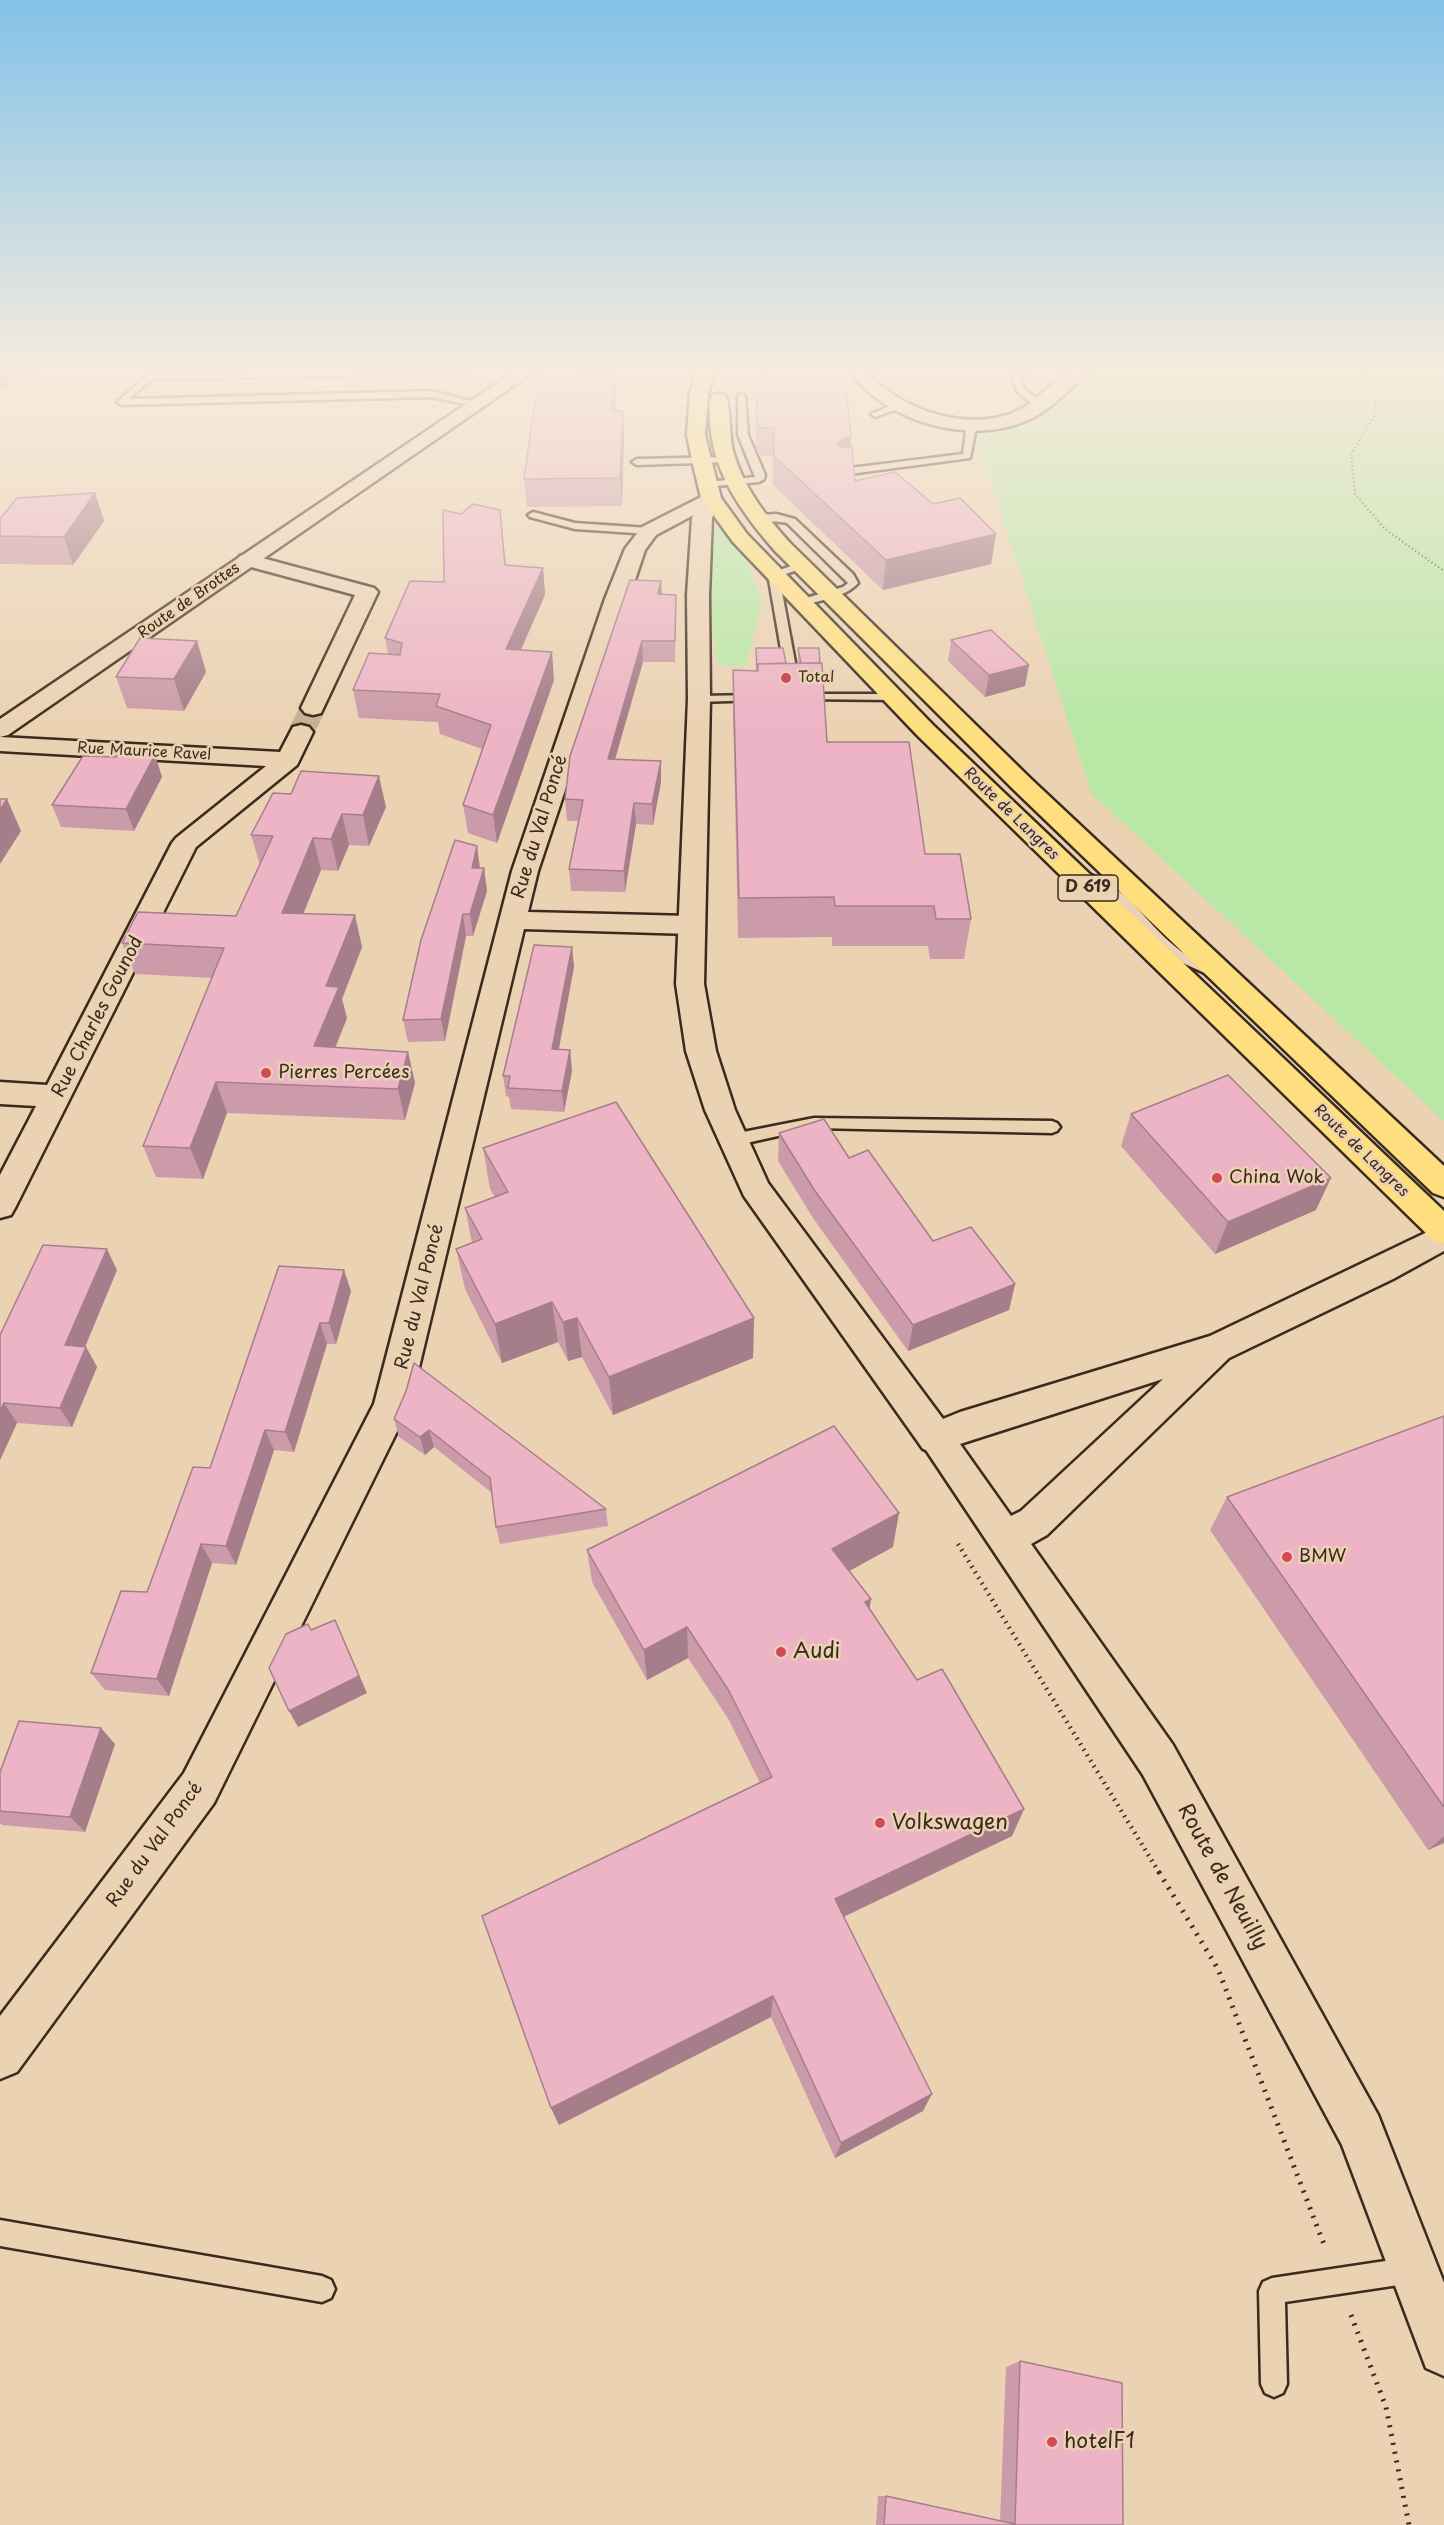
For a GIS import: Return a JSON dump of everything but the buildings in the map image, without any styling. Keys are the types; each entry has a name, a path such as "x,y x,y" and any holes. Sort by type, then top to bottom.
{"main road":[{"name":"D 619","path":"738,489 764,525 800,566 1022,784 1444,1185"},
{"name":"Route de Langres","path":"710,491 740,538 892,697 1444,1231"}],"street":[{"name":"Route de Brottes","path":"0,730 353,489"},
{"name":"Rue du Val Poncé","path":"0,2055 199,1788 392,1405 525,871 548,795 616,598 635,549 649,531 710,491"},
{"name":"Route de Neuilly","path":"710,491 702,518 698,595 699,699 690,984 702,1051 720,1110 755,1188 936,1438 1158,1760 1361,2132 1444,2350"},
{"path":"248,560 367,592 313,708"},
{"name":"Rue Charles Gounod","path":"0,1206 185,843 288,760 302,732"},
{"name":"Rue Maurice Ravel","path":"0,744 288,760"},
{"path":"513,920 691,925"},
{"path":"0,1093 57,1096"},
{"path":"936,1438 960,1427 1220,1347 1381,1270 1444,1236"},
{"path":"1005,1538 1041,1516 1220,1347"}],"lane":[{"path":"710,491 717,489"},
{"path":"533,514 575,526 649,531"},
{"path":"764,525 776,517 790,521 849,576 853,583 848,589 800,603"},
{"path":"800,566 773,574 790,697 892,697"},
{"path":"699,699 763,698"},
{"path":"1073,873 1091,876 1106,884 1181,957 1225,977"},
{"path":"733,1140 814,1123 1052,1126"},
{"path":"0,2233 322,2289"},
{"path":"1274,2384 1272,2291 1413,2269"}],"path":[{"path":"1354,489 1355,494 1386,530 1444,571"},
{"path":"956,1541 1218,1969 1386,2407 1409,2525"}],"green space":[{"path":"993,489 1444,489 1444,1121 1091,793"},
{"path":"722,526 746,559 762,601 746,665 717,665 706,577 710,527"}],"tunnel":[{"path":"301,732 313,708"}],"place":[{"name":"Total","path":"786,678"},
{"name":"Pierres Percées","path":"266,1073"},
{"name":"China Wok","path":"1217,1178"},
{"name":"BMW","path":"1287,1557"},
{"name":"Audi","path":"781,1652"},
{"name":"Volkswagen","path":"880,1823"},
{"name":"hotelF1","path":"1052,2442"}]}
